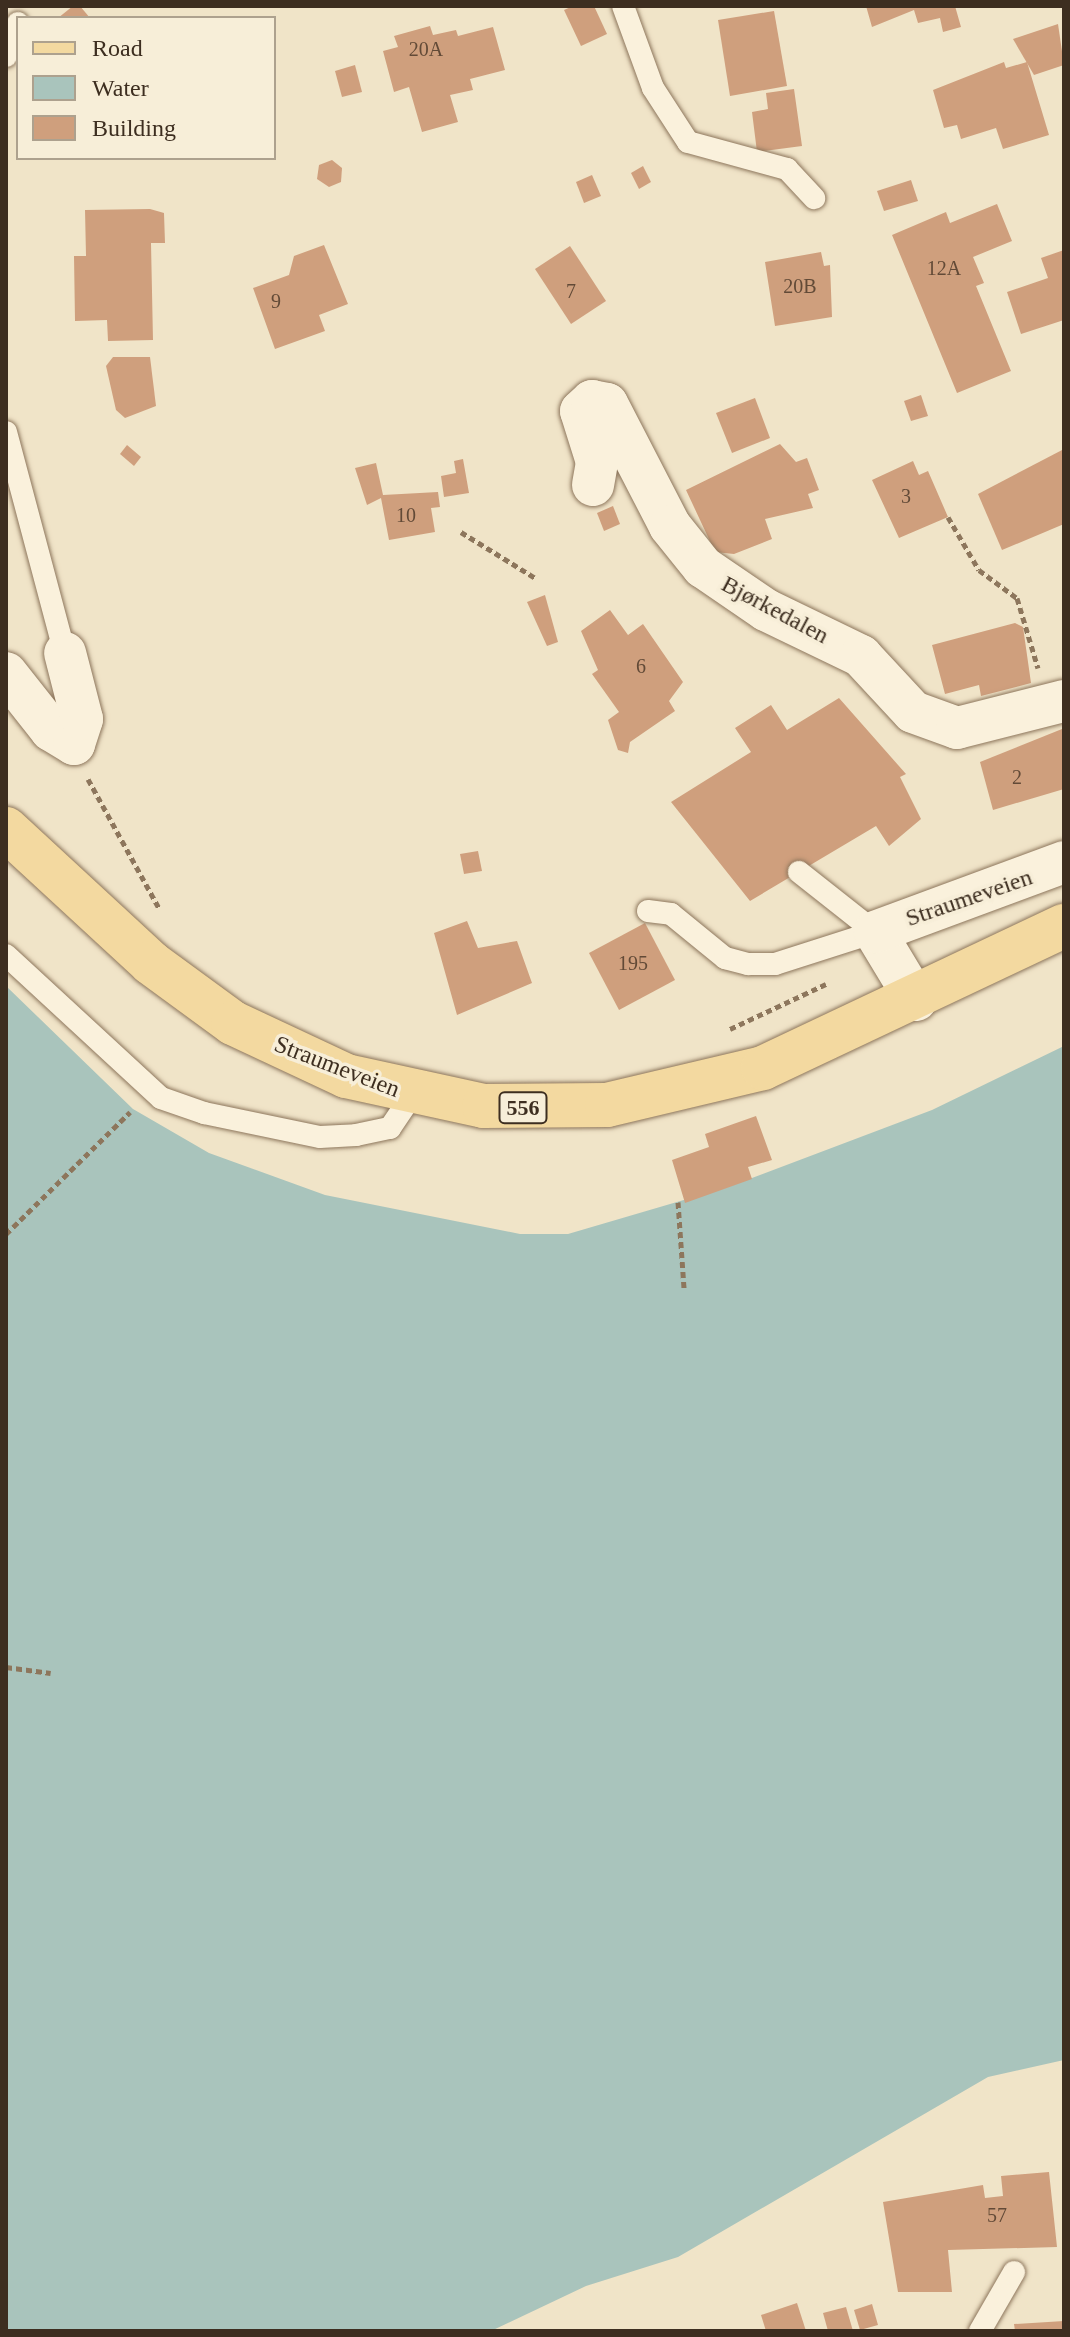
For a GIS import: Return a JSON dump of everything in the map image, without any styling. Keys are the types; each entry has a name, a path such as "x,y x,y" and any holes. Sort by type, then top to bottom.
{"main road":[{"name":"Straumeveien","path":"6,829 151,963 233,1023 346,1076 412,1095 548,1108 665,1097 763,1068 916,1000 1064,926"}],"street":[{"name":"Bjørkedalen","path":"593,485 597,462 581,411 592,401 607,404 670,526 725,587 861,656 933,724 971,727 1025,716 1064,701"},
{"path":"6,673 51,730 74,744 82,719 65,653"},
{"name":"Straumeveien","path":"916,1000 883,944 1064,862"}],"lane":[{"path":"623,6 653,88 688,142 787,169 814,198"},
{"path":"6,56 16,28"},
{"path":"6,432 65,653"},
{"path":"799,872 883,944"},
{"name":"Straumeveien","path":"648,911 671,914 725,958 748,964 775,964 883,944"},
{"path":"6,955 161,1098 204,1113 320,1137 356,1135 390,1128 412,1095"},
{"path":"980,2331 1014,2272"}],"path":[{"path":"948,517 979,570 1017,598 1043,698 1024,702 1025,716"},
{"path":"461,532 537,579"},
{"path":"74,744 100,809 172,923"},
{"path":"718,1035 883,944"},
{"path":"6,1234 133,1109"},
{"path":"678,1202 684,1288"},
{"path":"6,1667 51,1673"}],"water":[{"path":"6,986 133,1109 209,1153 325,1195 520,1234 568,1234 728,1187 932,1110 1064,1046 1064,2060 988,2077 678,2257 586,2286 491,2331 6,2331"}],"building":[{"path":"73,6 80,6 88,16 60,16"},
{"path":"573,6 594,6 607,34 581,46 564,10"},
{"path":"866,6 955,6 961,27 943,32 940,18 918,23 914,10 872,27"},
{"path":"774,11 787,86 730,96 718,20"},
{"path":"1058,24 1064,65 1034,75 1013,39"},
{"path":"430,26 433,35 456,30 458,36 493,27 505,70 470,79 473,90 450,95 458,122 422,132 409,87 394,92 383,51 398,47 394,36"},
{"path":"1004,62 1006,68 1027,62 1049,135 1003,149 996,128 961,139 957,125 944,128 933,90"},
{"path":"355,65 362,92 342,97 335,71"},
{"path":"794,89 802,146 757,152 752,112 768,109 766,93"},
{"path":"332,160 342,168 341,182 329,187 317,179 319,165"},
{"path":"643,166 651,182 639,189 631,173"},
{"path":"592,175 601,196 584,203 576,182"},
{"path":"911,180 918,201 884,211 877,191"},
{"path":"997,204 1012,241 973,257 984,283 976,286 1011,371 957,393 892,235 946,212 950,223"},
{"path":"150,209 164,213 165,243 151,243 153,340 108,341 107,320 75,321 74,256 86,256 85,210"},
{"path":"324,245 348,304 319,315 325,331 275,349 253,288 289,275 294,256"},
{"path":"570,246 606,301 571,324 535,269"},
{"path":"1064,250 1064,320 1021,334 1007,292 1048,278 1041,258"},
{"path":"821,252 824,266 830,265 832,317 775,326 765,262"},
{"path":"113,357 150,357 156,406 125,418 116,410 106,366"},
{"path":"921,395 928,416 911,421 904,401"},
{"path":"755,398 770,438 732,453 716,413"},
{"path":"780,444 796,462 807,458 819,490 808,494 813,508 765,519 772,539 734,554 715,552 686,490"},
{"path":"127,445 141,457 134,466 120,454"},
{"path":"1064,449 1064,524 1002,550 978,494"},
{"path":"463,459 469,493 444,497 441,476 456,473 454,461"},
{"path":"913,461 919,475 928,471 948,517 899,538 872,480"},
{"path":"376,463 383,495 438,492 440,507 431,508 435,532 389,540 381,498 367,505 355,468"},
{"path":"613,506 620,524 604,531 597,513"},
{"path":"545,595 558,642 547,646 527,602"},
{"path":"610,610 628,635 643,624 683,682 669,701 675,711 630,742 628,753 618,750 608,720 619,712 592,674 598,670 581,631"},
{"path":"1015,623 1023,627 1031,683 981,696 979,685 945,694 932,645"},
{"path":"839,698 906,774 900,777 921,819 889,846 876,826 750,901 671,802 751,752 735,728 771,705 787,730"},
{"path":"1062,729 1064,789 993,810 980,762"},
{"path":"478,851 482,871 464,874 460,854"},
{"path":"467,921 478,948 517,941 532,983 457,1015 434,933"},
{"path":"645,923 675,980 619,1010 589,953"},
{"path":"756,1116 772,1160 748,1167 752,1179 685,1203 672,1160 709,1147 705,1134"},
{"path":"1049,2172 1057,2247 948,2250 952,2292 898,2292 883,2202 983,2185 985,2198 1003,2196 1001,2176"},
{"path":"797,2303 806,2331 766,2331 761,2315"},
{"path":"872,2304 878,2325 860,2330 854,2310"},
{"path":"846,2307 853,2331 828,2331 823,2313"},
{"path":"1064,2321 1064,2331 1015,2331 1014,2324"}]}
